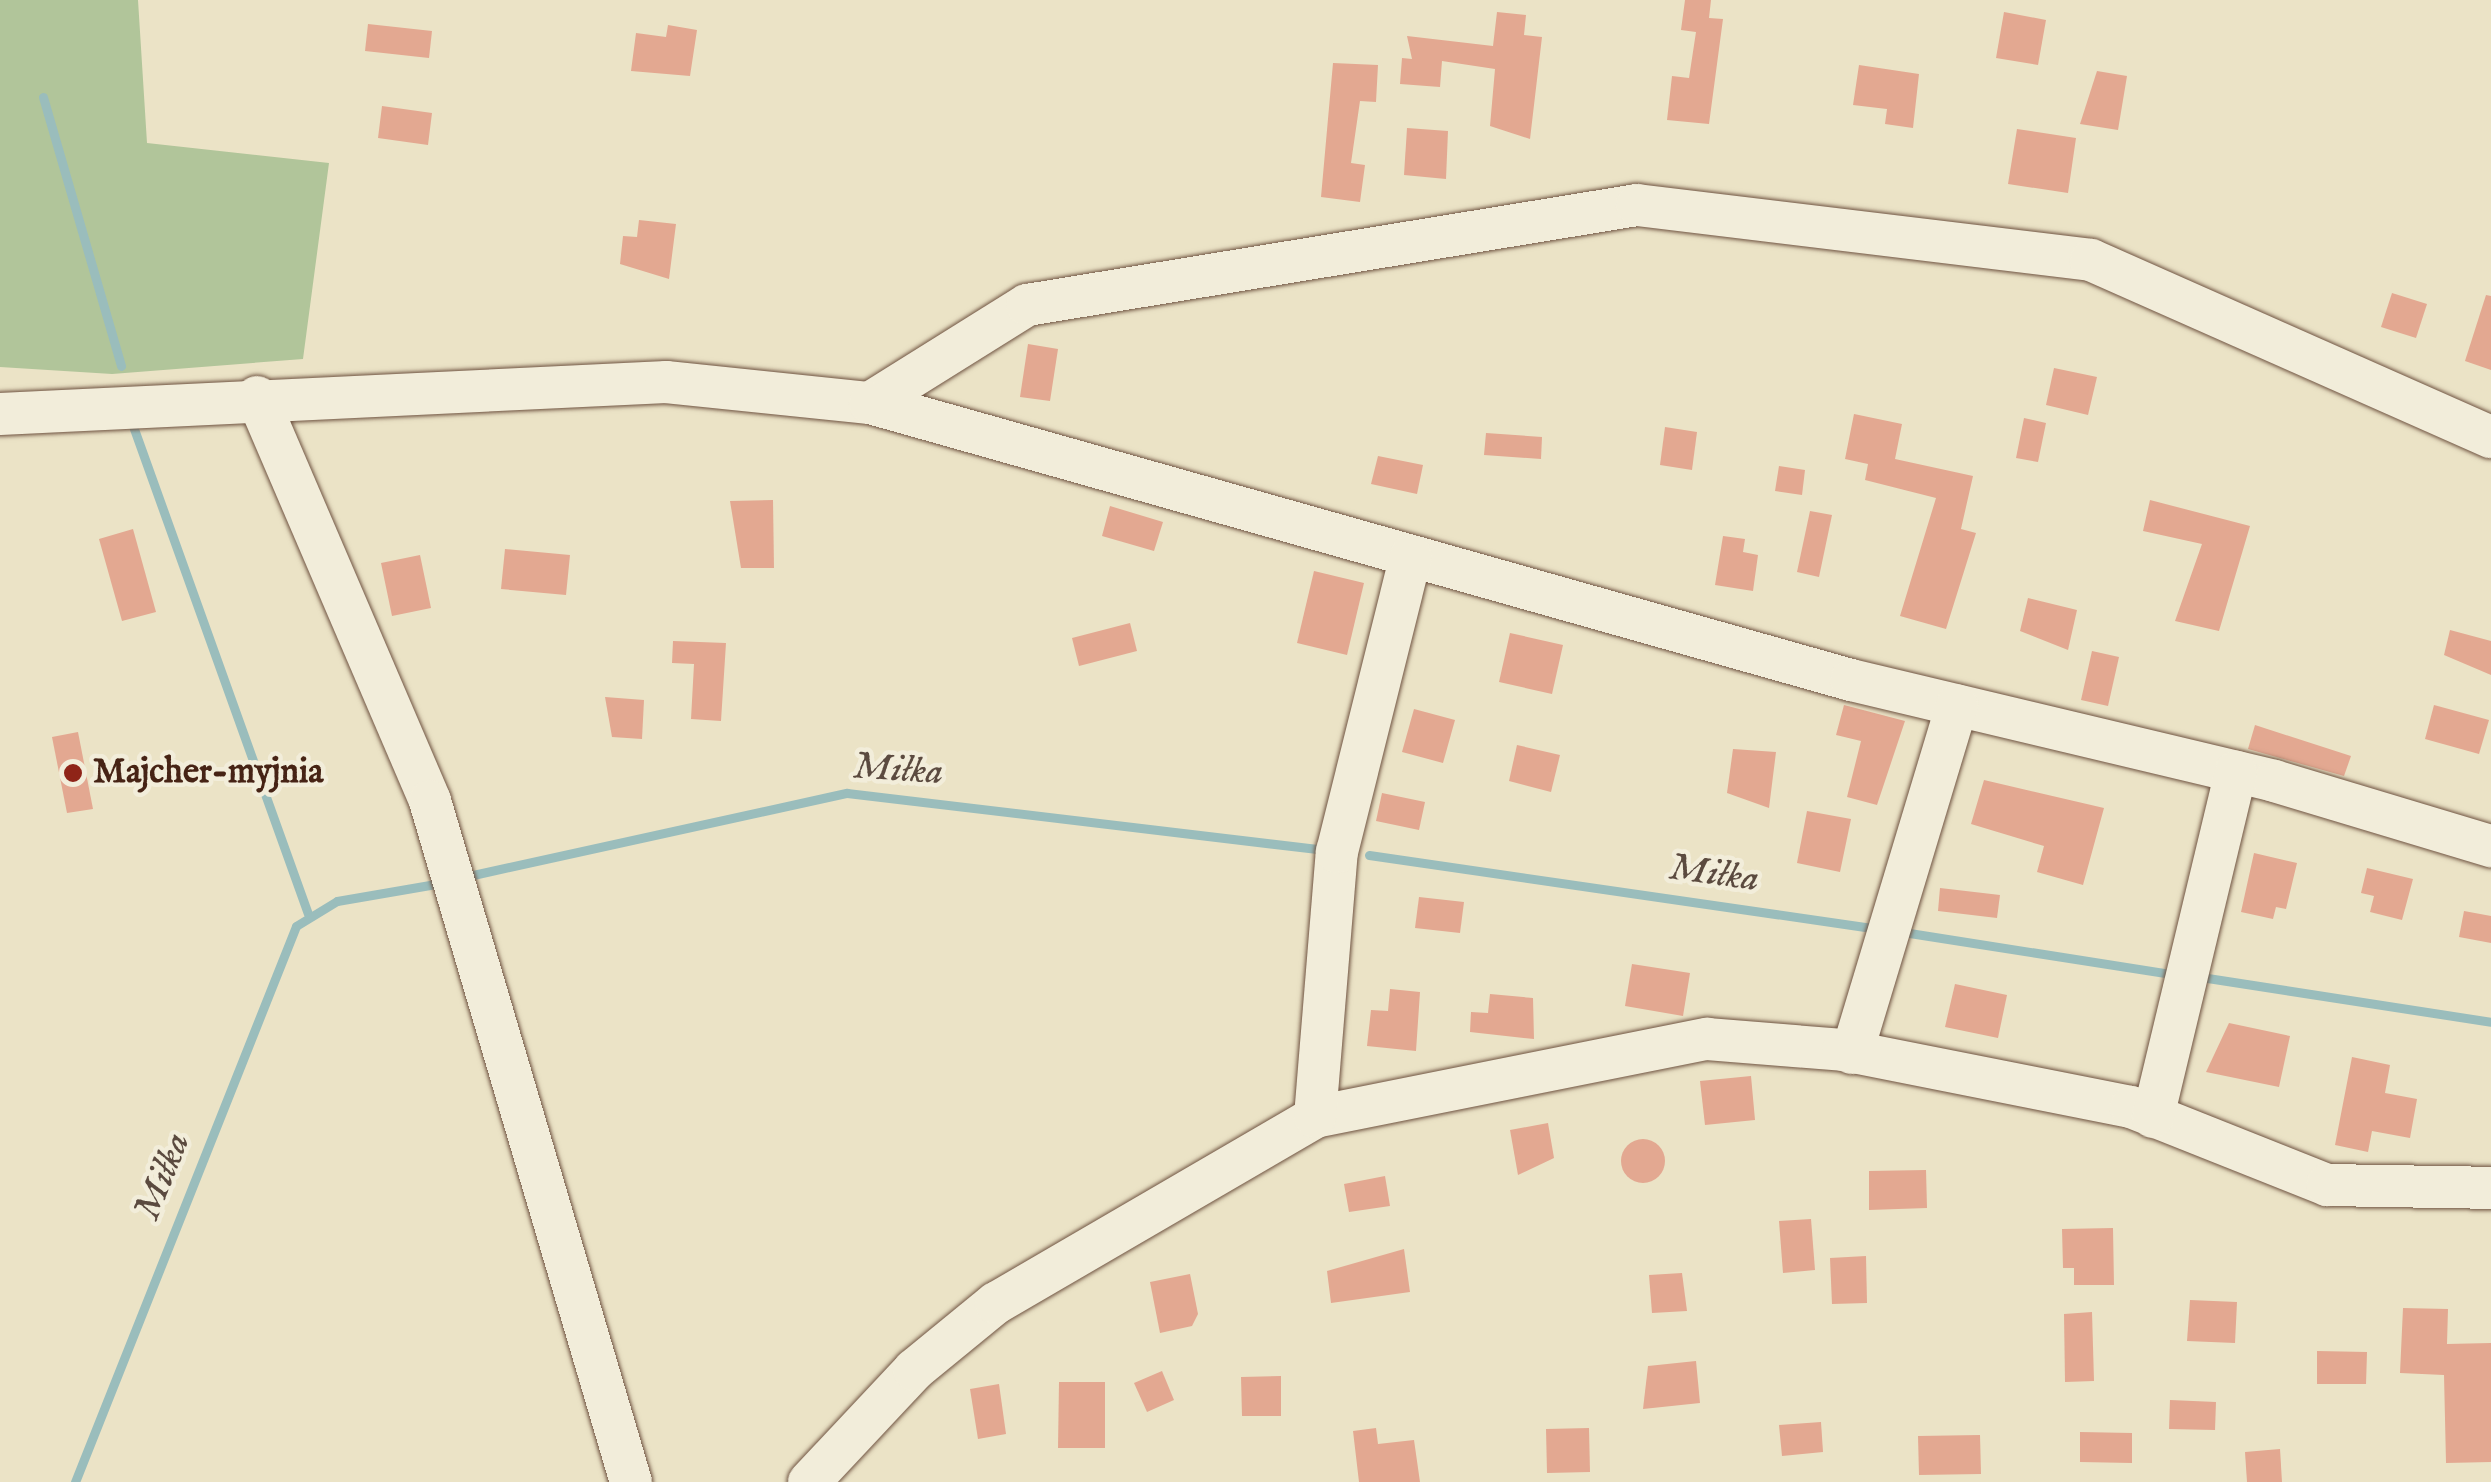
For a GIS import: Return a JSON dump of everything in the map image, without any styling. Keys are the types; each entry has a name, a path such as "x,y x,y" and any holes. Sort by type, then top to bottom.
{"street":[{"path":"870,403 1027,305 1637,205 2091,260 2491,437"},
{"path":"13,407 666,382 870,403 1411,556 1957,705 2236,772 2491,846"},
{"path":"258,397 430,801 631,1482"},
{"path":"1314,1116 1337,852 1411,556"},
{"path":"1852,1052 1957,705"},
{"path":"2153,1117 2236,772"},
{"path":"809,1482 914,1370 996,1303 1314,1116 1707,1038 1852,1052 2153,1117 2327,1185 2491,1188"}],"green space":[{"path":"0,0 138,0 147,143 329,163 303,359 112,374 0,367"}],"building":[{"path":"1685,0 1711,0 1709,18 1723,19 1709,124 1667,120 1672,76 1689,78 1696,32 1681,30"},
{"path":"1497,12 1526,15 1524,35 1542,37 1530,139 1490,126 1495,69 1442,61 1440,87 1400,84 1402,58 1412,59 1407,36 1493,46"},
{"path":"2004,12 2046,20 2038,65 1996,58"},
{"path":"368,24 432,31 429,58 365,51"},
{"path":"668,25 697,30 690,76 631,71 636,33 666,37"},
{"path":"1333,63 1378,65 1376,102 1360,101 1351,163 1365,165 1360,202 1321,197"},
{"path":"1859,65 1919,74 1913,128 1885,124 1887,109 1853,105"},
{"path":"2097,71 2127,76 2118,130 2080,124"},
{"path":"382,106 432,113 428,145 378,138"},
{"path":"1407,128 1448,131 1446,179 1404,175"},
{"path":"2017,129 2076,138 2068,193 2008,184"},
{"path":"639,220 676,224 669,279 620,264 623,236 637,237"},
{"path":"2392,293 2427,304 2416,338 2381,327"},
{"path":"2486,295 2491,296 2491,370 2465,361"},
{"path":"1028,344 1058,349 1050,401 1020,397"},
{"path":"2054,368 2097,377 2088,415 2046,405"},
{"path":"1854,414 1902,424 1895,459 1973,476 1961,529 1976,533 1946,629 1900,616 1936,498 1865,480 1868,464 1845,459"},
{"path":"2024,418 2046,423 2038,462 2016,458"},
{"path":"1665,427 1697,432 1692,470 1660,465"},
{"path":"1486,433 1542,437 1541,459 1484,455"},
{"path":"1378,456 1423,465 1417,494 1371,484"},
{"path":"1779,466 1805,470 1802,495 1775,491"},
{"path":"773,500 774,568 741,568 730,501"},
{"path":"2150,500 2250,526 2219,631 2175,621 2202,544 2143,531"},
{"path":"1110,506 1163,522 1154,551 1102,536"},
{"path":"1810,511 1832,515 1819,577 1797,572"},
{"path":"133,529 156,612 122,621 99,539"},
{"path":"1723,536 1745,539 1743,552 1758,555 1753,591 1715,585"},
{"path":"505,549 570,555 566,595 501,589"},
{"path":"420,555 431,608 392,616 381,563"},
{"path":"1314,571 1364,583 1347,655 1297,643"},
{"path":"2028,598 2077,610 2068,650 2020,631"},
{"path":"1130,623 1137,651 1079,666 1072,638"},
{"path":"2450,630 2491,641 2491,675 2444,655"},
{"path":"1510,633 1563,645 1552,694 1499,682"},
{"path":"673,641 726,643 721,721 691,719 694,664 672,663"},
{"path":"2092,651 2119,657 2108,706 2081,700"},
{"path":"605,697 644,700 642,739 612,737"},
{"path":"1844,705 1905,721 1877,805 1847,797 1861,741 1836,735"},
{"path":"2434,705 2489,720 2479,754 2425,739"},
{"path":"1414,709 1455,720 1443,763 1402,752"},
{"path":"2255,725 2351,756 2344,776 2248,749"},
{"name":"Majcher-myjnia","path":"78,732 93,809 67,813 52,737"},
{"path":"1517,745 1560,755 1551,792 1509,781"},
{"path":"1733,749 1776,752 1769,808 1727,793"},
{"path":"1984,780 2104,808 2083,885 2037,872 2044,846 1971,824"},
{"path":"1382,793 1425,802 1419,830 1376,821"},
{"path":"1807,811 1851,819 1840,872 1797,863"},
{"path":"2254,853 2297,863 2286,909 2276,907 2273,919 2241,912"},
{"path":"2367,868 2413,879 2402,920 2370,912 2374,896 2361,893"},
{"path":"1940,888 2000,895 1997,918 1938,911"},
{"path":"1419,897 1464,902 1460,933 1415,928"},
{"path":"2464,911 2491,916 2491,943 2459,937"},
{"path":"1632,964 1690,973 1683,1016 1625,1006"},
{"path":"1955,984 2007,995 1998,1038 1945,1027"},
{"path":"1390,989 1420,992 1416,1051 1367,1046 1371,1010 1388,1011"},
{"path":"1490,994 1533,998 1534,1039 1470,1032 1471,1012 1488,1013"},
{"path":"2229,1023 2290,1036 2279,1087 2206,1072"},
{"path":"2352,1057 2390,1065 2385,1093 2417,1099 2410,1138 2372,1131 2368,1152 2335,1145"},
{"path":"1751,1076 1755,1120 1705,1125 1700,1081"},
{"path":"1548,1123 1554,1158 1518,1175 1510,1130"},
{"path":"1643,1139 1658,1146 1665,1161 1658,1176 1643,1183 1628,1176 1621,1161 1628,1146"},
{"path":"1926,1170 1927,1208 1869,1210 1869,1171"},
{"path":"1385,1176 1390,1206 1349,1212 1344,1184"},
{"path":"1811,1219 1815,1270 1783,1273 1779,1221"},
{"path":"2113,1228 2114,1285 2074,1285 2074,1268 2063,1268 2062,1229"},
{"path":"1404,1249 1410,1292 1331,1303 1327,1271"},
{"path":"1866,1256 1867,1303 1832,1304 1830,1258"},
{"path":"1682,1273 1687,1311 1652,1313 1649,1275"},
{"path":"1190,1274 1198,1314 1192,1326 1160,1333 1150,1282"},
{"path":"2190,1300 2237,1302 2235,1343 2187,1341"},
{"path":"2403,1308 2448,1309 2447,1344 2491,1343 2491,1462 2446,1463 2444,1375 2400,1373"},
{"path":"2092,1312 2094,1381 2065,1382 2064,1314"},
{"path":"2317,1351 2367,1352 2366,1384 2317,1384"},
{"path":"1696,1361 1700,1403 1643,1409 1648,1366"},
{"path":"1162,1371 1174,1400 1147,1412 1134,1383"},
{"path":"1281,1376 1281,1416 1242,1416 1241,1377"},
{"path":"1059,1382 1105,1382 1105,1448 1058,1448"},
{"path":"999,1384 1006,1434 978,1439 970,1389"},
{"path":"2170,1400 2216,1402 2215,1430 2169,1429"},
{"path":"1821,1422 1823,1452 1782,1456 1779,1425"},
{"path":"1376,1428 1378,1444 1414,1440 1420,1482 1359,1482 1353,1431"},
{"path":"1589,1428 1590,1472 1547,1473 1546,1429"},
{"path":"2080,1432 2132,1433 2132,1463 2080,1462"},
{"path":"1980,1435 1981,1474 1919,1475 1918,1436"},
{"path":"2280,1449 2282,1482 2247,1482 2245,1452"}],"waterway":[{"path":"43,97 121,366"},
{"path":"133,426 308,914"},
{"name":"Miłka","path":"473,875 847,793 1324,850"},
{"name":"Miłka","path":"1369,855 1872,928"},
{"name":"Miłka","path":"75,1482 296,926 337,901 441,883"},
{"name":"Miłka","path":"1903,932 2172,974"},
{"name":"Miłka","path":"2201,977 2491,1022"}],"place":[{"name":"Majcher-myjnia","path":"73,773"}]}
